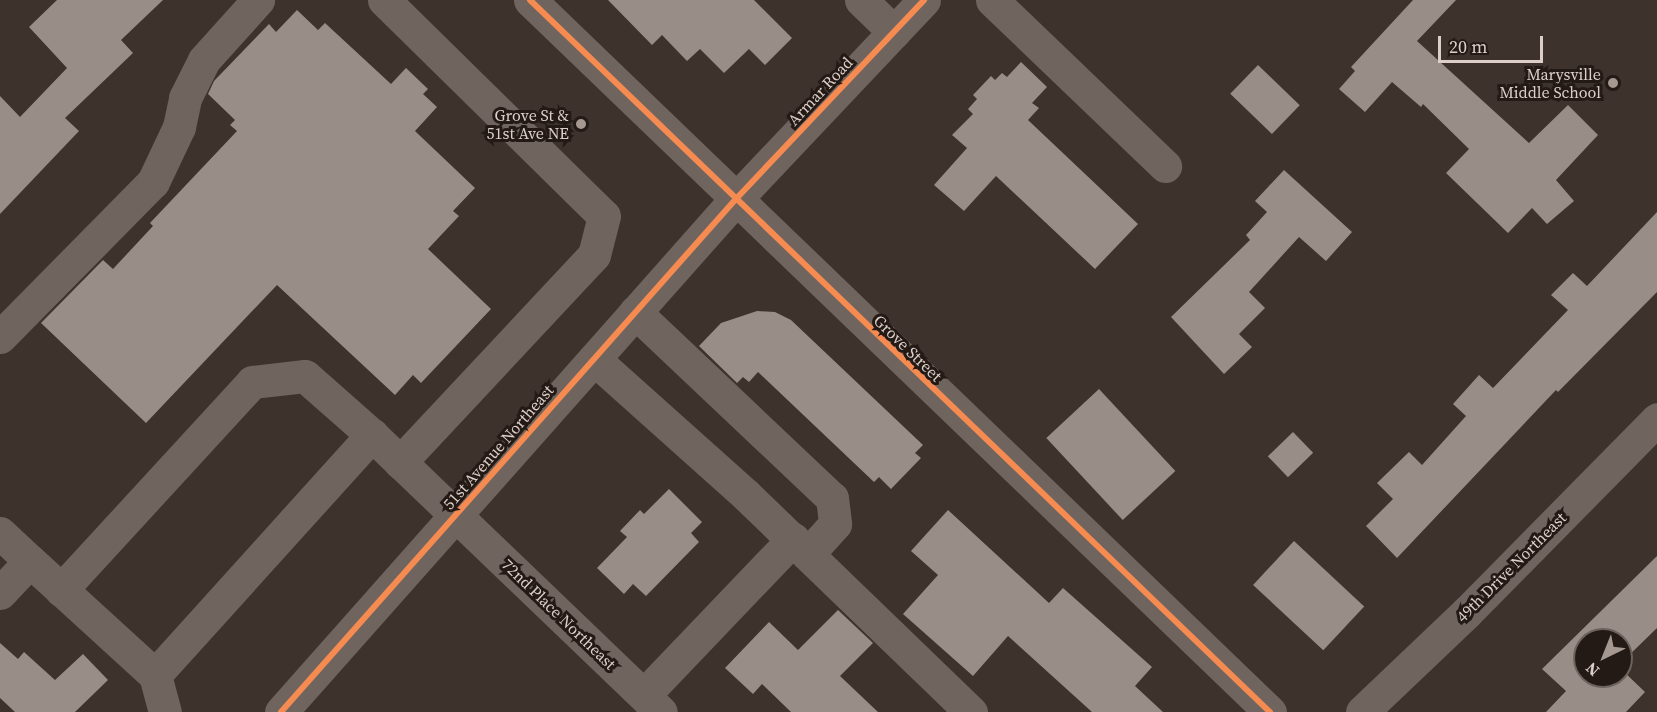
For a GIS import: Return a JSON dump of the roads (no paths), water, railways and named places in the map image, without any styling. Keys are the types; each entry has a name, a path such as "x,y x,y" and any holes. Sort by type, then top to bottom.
{"street":[{"path":"0,337 153,182 179,127 185,98 204,60 258,0"},
{"path":"384,0 604,216 594,255 400,462"},
{"name":"Grove Street","path":"530,0 735,200 1124,567 1270,712"},
{"path":"861,0 894,32"},
{"name":"Armar Road","path":"735,200 924,0"},
{"path":"992,0 1164,166"},
{"name":"51st Avenue Northeast","path":"282,712 735,200"},
{"path":"635,312 832,498 835,524 800,546 653,704"},
{"path":"594,359 800,546 971,712"},
{"name":"72nd Place Northeast","path":"61,590 252,382 305,376 372,435 653,704"},
{"name":"49th Drive Northeast","path":"1362,712 1466,613 1657,419"},
{"path":"154,675 372,435"},
{"path":"0,533 154,675 165,712"},
{"path":"0,593 30,561"}],"place":[{"name":"Marysville Middle School","path":"1613,83"},
{"name":"Grove St & 51st Ave NE","path":"581,124"}]}
